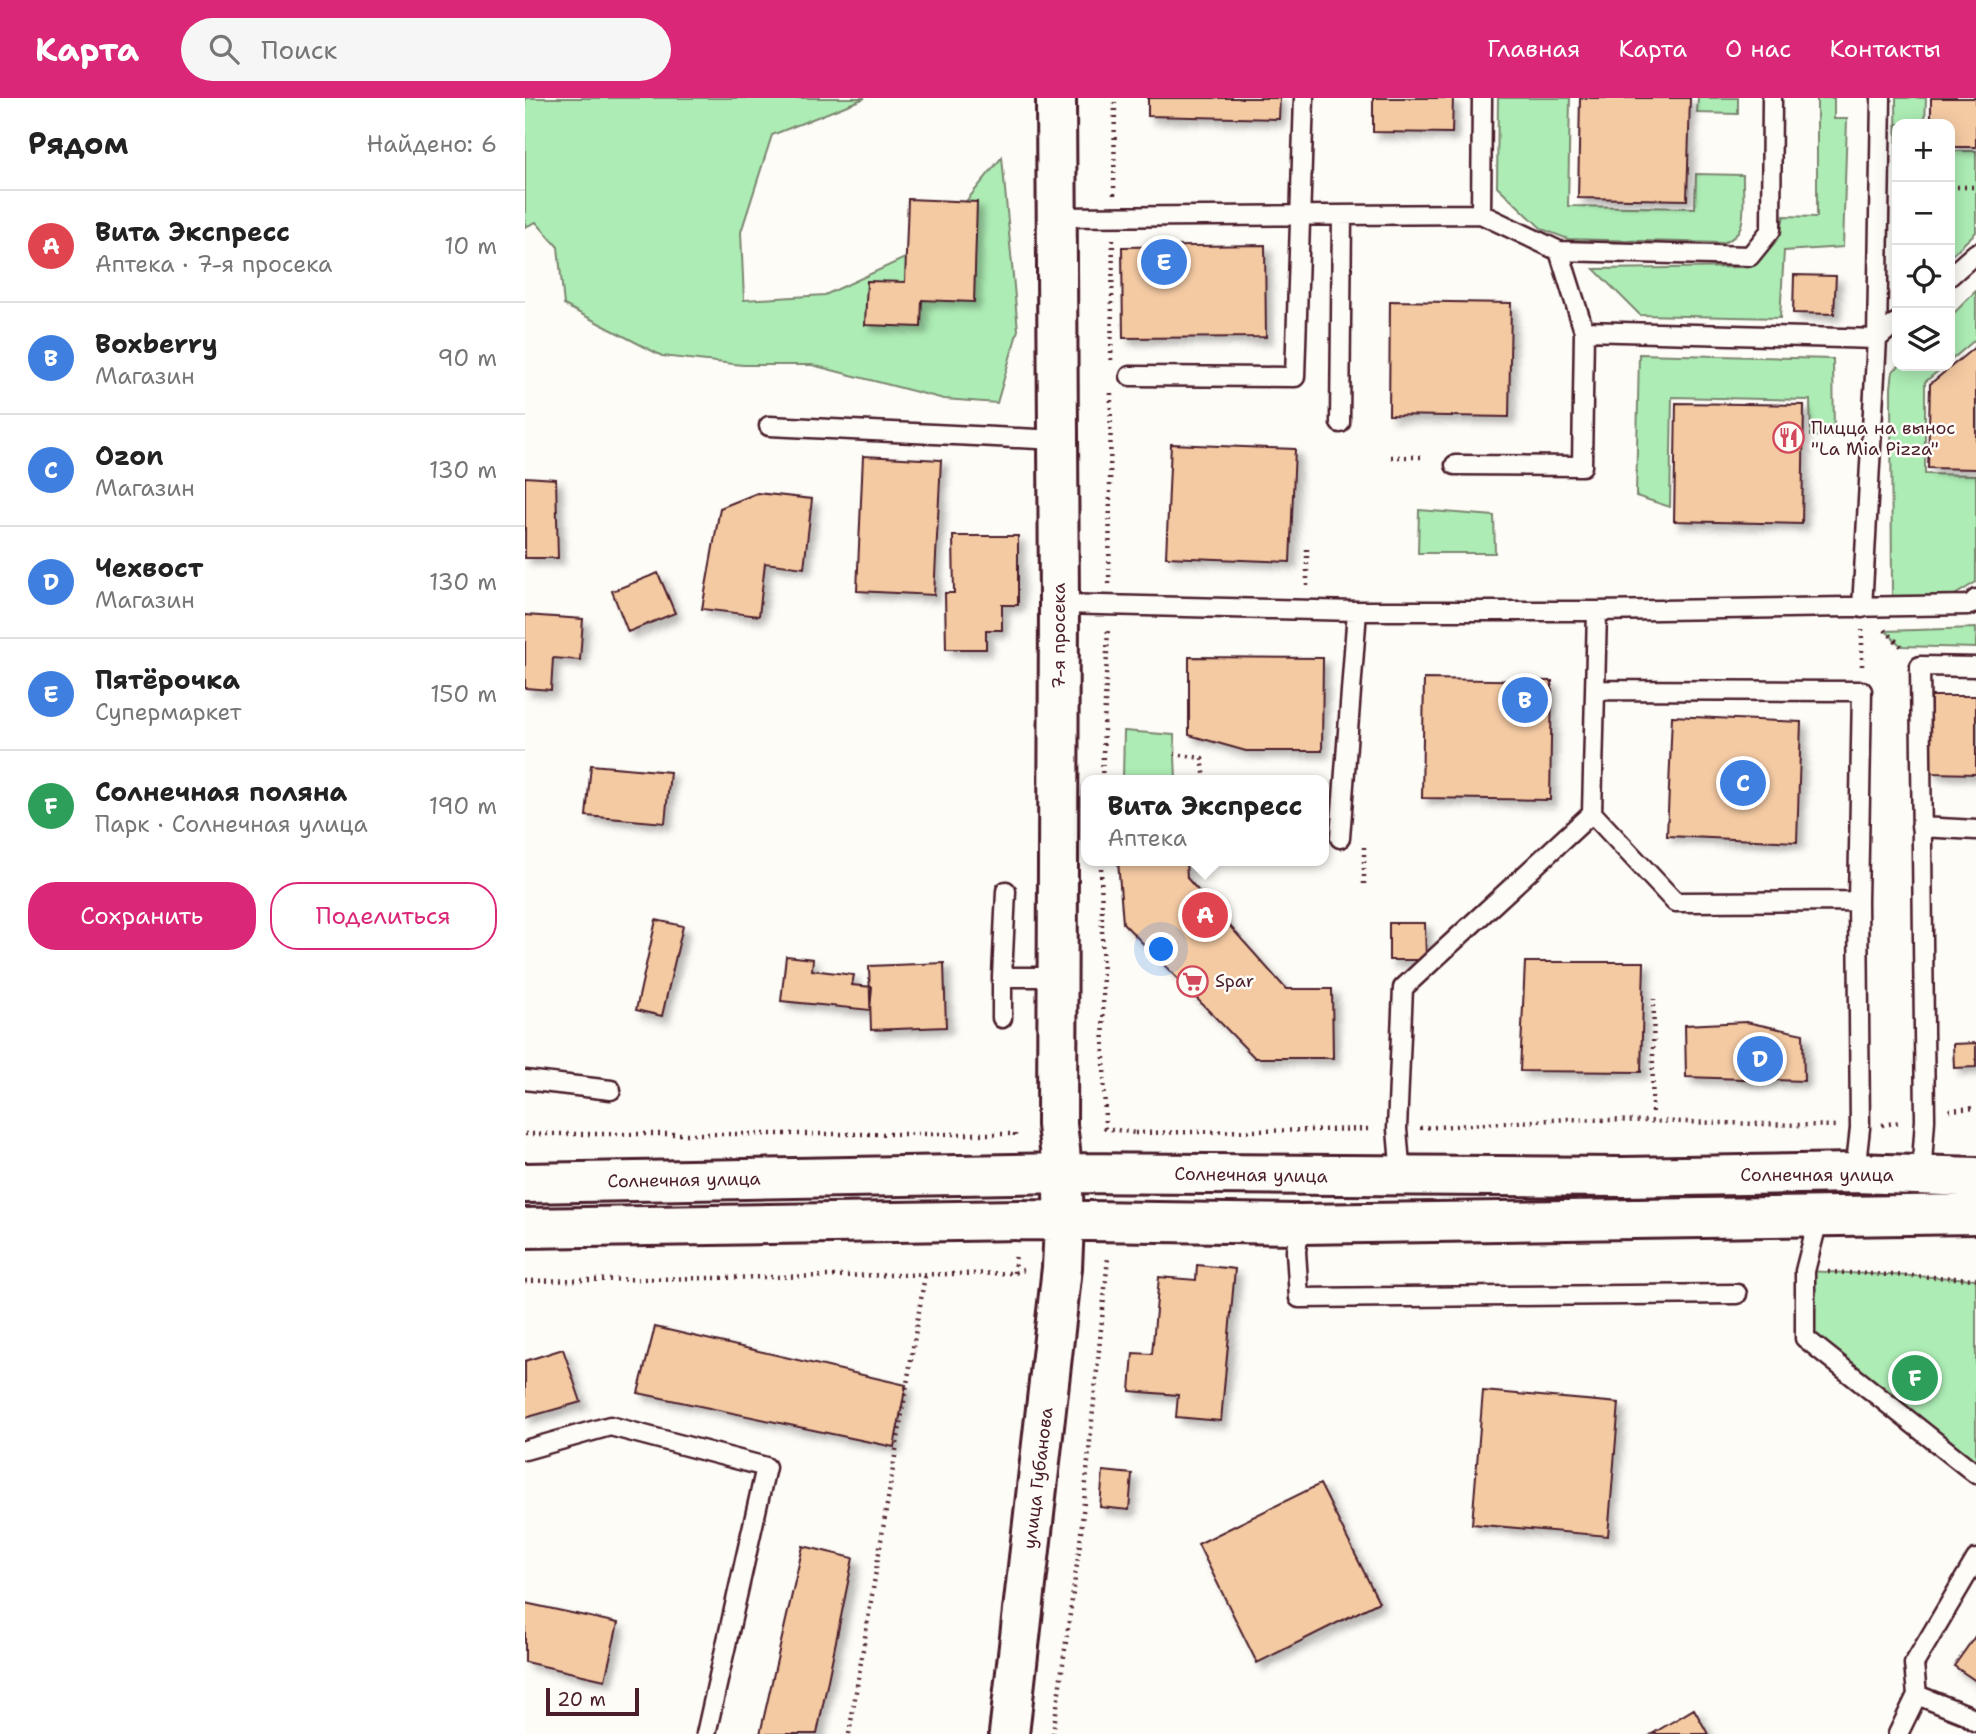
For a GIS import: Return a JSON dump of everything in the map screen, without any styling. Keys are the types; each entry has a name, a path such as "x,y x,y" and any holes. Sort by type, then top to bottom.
{"main road":[{"name":"7-я просека","path":"1056,98 1059,604 1057,1125 1064,1173"},
{"name":"Солнечная улица","path":"525,1183 1064,1173 1401,1177 1855,1172 1921,1177 1976,1177"},
{"name":"улица Губанова","path":"1009,1734 1062,1268 1064,1173"},
{"path":"525,1228 1065,1221 1300,1224 1976,1214"}],"lane":[{"path":"1130,376 1295,377 1304,98"},
{"path":"1481,214 1482,98"},
{"path":"1056,217 1481,214 1559,251 1750,257 1771,230 1772,98"},
{"path":"1862,608 1877,340 1881,98"},
{"path":"1340,423 1342,215"},
{"path":"1455,465 1582,466 1584,331 1559,251"},
{"path":"1955,272 1976,253"},
{"path":"1584,331 1877,340 1892,326"},
{"path":"769,426 1058,440"},
{"path":"1059,604 1357,611 1597,611 1862,608 1971,604 1976,599"},
{"path":"1340,838 1357,611"},
{"path":"1597,611 1592,813 1675,901 1858,901"},
{"path":"1921,1177 1925,1120 1920,666 1976,667"},
{"path":"1596,690 1862,691 1858,901 1860,1128 1855,1172"},
{"path":"1401,1177 1397,1129 1403,988 1592,813"},
{"path":"1921,827 1976,830"},
{"path":"1002,1018 1006,891"},
{"path":"1002,977 1058,977"},
{"path":"525,1080 611,1090"},
{"path":"1819,1216 1805,1271 1805,1338 1976,1474"},
{"path":"1300,1224 1296,1251 1299,1297 1737,1294"},
{"path":"525,1450 610,1426 766,1467 706,1734"},
{"path":"1898,1734 1917,1695 1914,1664 1976,1559"},
{"path":"1917,1695 1965,1714 1976,1722"}],"path":[{"path":"1111,373 1115,98"},
{"path":"1955,187 1976,187"},
{"path":"1102,775 1109,605 1111,385"},
{"path":"1391,457 1420,457"},
{"path":"1306,610 1307,548"},
{"path":"1862,608 1920,666"},
{"path":"1862,608 1862,691"},
{"path":"1174,754 1202,758 1204,775"},
{"path":"1363,884 1365,835"},
{"path":"1101,866 1105,1128 1135,1133 1461,1128 1568,1119 1860,1128 1925,1120 1954,1108 1976,1108"},
{"path":"1652,1112 1654,999"},
{"path":"1135,1133 1140,1173"},
{"path":"525,1135 1015,1135"},
{"path":"1053,1734 1080,1543 1108,1258"},
{"path":"525,1281 1014,1273 1034,1266"},
{"path":"849,1734 925,1275"}],"green space":[{"path":"525,98 865,98 772,135 741,232 744,300 825,295 929,247 1002,157 1018,330 997,403 944,399 812,365 743,365 662,356 564,305 558,247 536,222 525,227"},
{"path":"1498,98 1570,98 1568,206 1695,208 1696,174 1743,175 1743,216 1737,233 1722,243 1568,239 1542,229 1497,186"},
{"path":"1698,98 1738,98 1738,114 1697,113"},
{"path":"1817,98 1834,98 1834,119 1847,119 1843,247 1784,251 1780,318 1640,315 1594,269 1751,267 1781,229 1784,216 1817,217"},
{"path":"1896,98 1926,98 1925,119 1896,119"},
{"path":"1955,151 1976,151 1976,232 1955,252"},
{"path":"1976,291 1976,339 1955,357 1955,312"},
{"path":"1639,354 1833,359 1834,437 1811,436 1810,400 1672,397 1670,507 1636,496"},
{"path":"1893,371 1938,371 1925,382 1925,474 1976,475 1976,582 1948,599 1892,599"},
{"path":"1419,510 1494,516 1495,553 1418,553"},
{"path":"1976,628 1976,648 1901,646 1886,631"},
{"path":"1124,731 1174,735 1176,775 1123,775"},
{"path":"1805,1271 1976,1279 1976,1475 1805,1338"}],"building":[{"path":"1148,98 1280,98 1279,119 1148,116"},
{"path":"1373,98 1453,98 1452,133 1373,132"},
{"path":"1580,98 1690,98 1687,200 1578,198"},
{"path":"1931,98 1976,98 1976,147 1955,147 1955,119 1931,119"},
{"path":"908,199 977,202 974,302 922,300 921,327 865,325 867,281 905,282"},
{"path":"1265,245 1266,337 1123,338 1122,247"},
{"path":"1794,275 1836,276 1834,314 1793,313"},
{"path":"1390,301 1511,303 1509,417 1389,415"},
{"path":"1976,346 1976,469 1928,468 1930,384 1946,371 1955,371 1955,363"},
{"path":"1676,403 1804,405 1802,524 1674,521"},
{"path":"1171,444 1295,449 1290,562 1166,557"},
{"path":"863,456 941,460 934,595 857,591"},
{"path":"525,477 556,479 558,558 525,558"},
{"path":"757,493 812,499 804,568 765,563 759,616 702,609 720,508"},
{"path":"953,536 1018,536 1018,605 1002,605 1002,630 986,630 986,649 946,649 945,593 954,593"},
{"path":"658,573 675,613 628,632 612,591"},
{"path":"525,615 583,619 580,660 553,658 551,690 525,688"},
{"path":"1189,657 1323,658 1322,751 1246,751 1189,735"},
{"path":"1424,679 1552,681 1550,800 1422,798"},
{"path":"1931,696 1976,696 1976,774 1931,773"},
{"path":"1672,716 1801,722 1797,842 1667,836"},
{"path":"591,765 670,772 665,823 586,816"},
{"path":"1118,866 1186,866 1187,878 1286,989 1332,989 1333,1058 1255,1058 1123,923"},
{"path":"656,920 683,926 662,1016 636,1010"},
{"path":"1389,923 1425,923 1426,960 1389,960"},
{"path":"786,956 813,959 812,970 854,975 852,985 872,987 870,1010 781,1001"},
{"path":"1525,962 1644,962 1641,1072 1520,1071"},
{"path":"944,963 946,1027 871,1030 869,966"},
{"path":"1746,1022 1803,1034 1804,1081 1686,1077 1685,1025"},
{"path":"1976,1043 1976,1067 1954,1068 1953,1044"},
{"path":"1197,1265 1235,1269 1221,1421 1176,1417 1178,1395 1130,1391 1133,1353 1152,1354 1159,1277 1196,1280"},
{"path":"655,1327 906,1385 894,1447 638,1393"},
{"path":"563,1349 581,1402 525,1418 525,1361"},
{"path":"1483,1391 1619,1403 1608,1536 1472,1524"},
{"path":"1103,1471 1132,1474 1129,1510 1100,1507"},
{"path":"1320,1484 1379,1602 1257,1663 1198,1544"},
{"path":"803,1546 853,1558 817,1734 760,1734"},
{"path":"525,1603 618,1623 605,1680 525,1662"},
{"path":"1976,1635 1976,1681 1954,1666"},
{"path":"1694,1709 1708,1734 1652,1734"}],"place":[{"name":"Пятёрочка","path":"1164,262"},
{"name":"Пицца на вынос \"La Mia Pizza\"","path":"1788,438"},
{"name":"Boxberry","path":"1525,700"},
{"name":"Ozon","path":"1743,783"},
{"name":"Вита Экспресс","path":"1205,915"},
{"name":"Spar","path":"1192,981"},
{"name":"Чехвост","path":"1760,1059"},
{"name":"Солнечная поляна","path":"1915,1378"}]}
